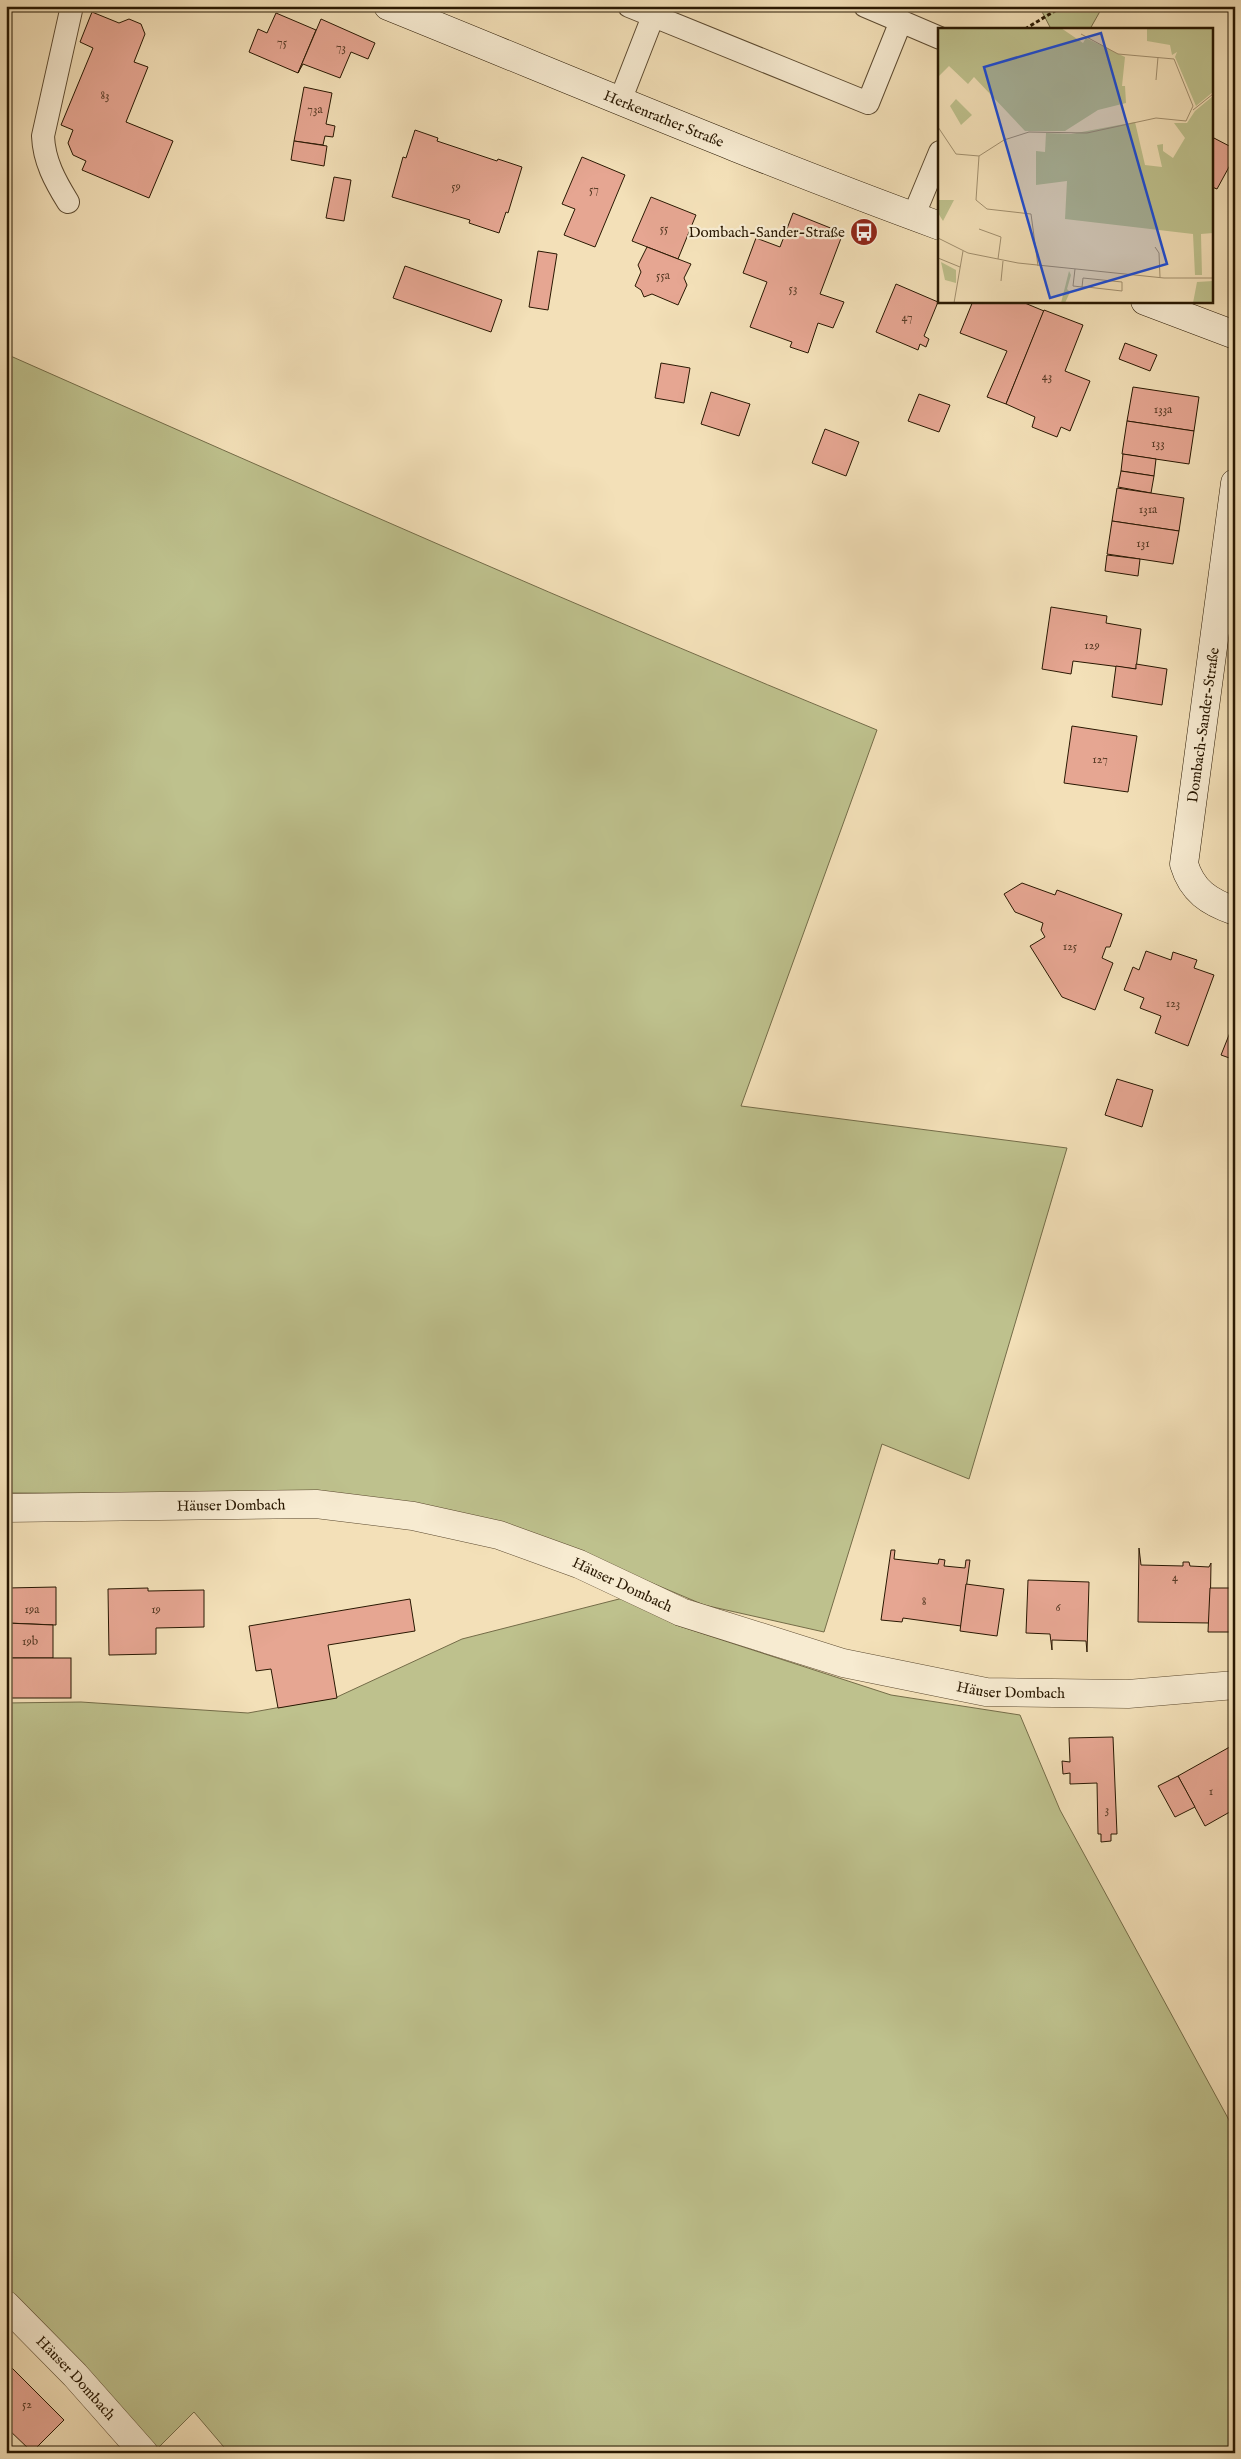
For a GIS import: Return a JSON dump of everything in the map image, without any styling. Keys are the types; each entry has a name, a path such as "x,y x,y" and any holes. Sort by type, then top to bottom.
{"street":[{"name":"Herkenrather Straße","path":"388,6 620,101 666,122 938,225"},
{"path":"1148,302 1235,335"},
{"name":"Dombach-Sander-Straße","path":"1235,483 1184,864 1189,881 1198,891 1235,911"},
{"name":"Häuser Dombach","path":"6,1508 316,1504 413,1516 498,1535 579,1564 681,1612 843,1663 986,1692 1128,1694 1235,1685"},
{"name":"Häuser Dombach","path":"6,2305 75,2376 144,2453"}],"lane":[{"path":"68,202 49,166 44,150 43,136 72,6"},
{"path":"630,6 655,11 868,103 901,21"},
{"path":"865,6 938,37"},
{"path":"620,101 655,11"},
{"path":"913,216 938,157"}],"path":[{"path":"1027,28 1063,6"}],"green space":[{"path":"1039,6 1103,6 1091,28 1050,28"},
{"path":"6,354 331,498 767,685 877,730 741,1106 1067,1148 969,1479 882,1444 824,1632 704,1605 581,1553 326,1494 6,1493"},
{"path":"623,1598 676,1625 891,1695 1020,1715 1060,1810 1235,2131 1235,2453 229,2453 194,2412 158,2448 6,2289 6,1703 81,1702 248,1713 337,1697 462,1639"}],"building":[{"path":"92,12 119,23 129,19 141,24 145,34 134,62 148,67 126,122 173,141 149,198 82,170 86,161 73,155 68,143 73,130 61,125 93,48 80,42"},
{"path":"276,13 316,30 298,73 249,52 258,29 267,33"},
{"path":"321,19 375,43 368,59 351,52 340,78 303,64 298,73"},
{"path":"304,87 332,93 326,124 335,126 333,137 325,136 323,145 294,141"},
{"path":"415,130 438,138 437,141 497,161 498,159 522,167 508,213 506,212 499,233 469,223 470,220 392,197 403,157 406,158"},
{"path":"1214,138 1235,149 1235,156 1217,189 1214,188"},
{"path":"294,141 327,146 324,166 291,160"},
{"path":"582,157 625,175 595,247 564,235 575,209 562,204"},
{"path":"334,177 351,180 344,221 326,218"},
{"path":"651,197 696,215 678,259 632,241"},
{"path":"793,213 843,233 820,294 844,302 833,328 818,323 808,353 790,347 792,342 750,327 767,282 743,273 756,238 780,247"},
{"path":"647,247 691,264 684,278 687,285 678,305 652,294 644,297 641,290 635,286 641,272 638,265"},
{"path":"538,251 557,254 548,310 529,307"},
{"path":"405,266 502,300 491,332 393,298"},
{"path":"896,284 938,302 924,336 929,339 926,347 920,344 918,350 876,332"},
{"path":"973,302 1022,302 1044,311 1006,404 987,397 1007,351 960,333"},
{"path":"1044,310 1083,325 1065,371 1090,381 1070,431 1061,427 1057,437 1032,427 1035,417 1006,404"},
{"path":"1125,343 1157,355 1150,371 1119,359"},
{"path":"661,363 690,368 684,403 655,398"},
{"path":"1133,387 1199,397 1194,431 1127,421"},
{"path":"711,392 750,404 739,436 701,424"},
{"path":"919,394 950,405 939,432 908,421"},
{"path":"1127,421 1194,431 1189,464 1122,454"},
{"path":"825,429 859,442 846,476 812,463"},
{"path":"1123,454 1156,459 1154,476 1121,471"},
{"path":"1121,471 1154,476 1151,493 1118,487"},
{"path":"1117,488 1184,498 1179,531 1112,521"},
{"path":"1112,521 1179,531 1173,564 1107,554"},
{"path":"1107,555 1140,559 1138,576 1105,571"},
{"path":"1051,607 1107,616 1106,623 1141,629 1136,669 1073,661 1071,674 1042,669"},
{"path":"1136,664 1167,669 1162,705 1112,697 1116,666 1136,669"},
{"path":"1072,726 1137,736 1128,792 1064,783"},
{"path":"1022,883 1055,895 1057,890 1122,914 1110,947 1106,947 1102,958 1113,963 1095,1010 1062,997 1030,946 1045,937 1041,930 1043,923 1015,912 1004,894"},
{"path":"1146,951 1171,960 1173,952 1197,960 1194,968 1214,975 1188,1046 1155,1033 1161,1016 1140,1008 1144,998 1124,990 1133,967 1139,970"},
{"path":"1235,1020 1235,1060 1221,1055"},
{"path":"1117,1079 1153,1090 1142,1127 1105,1115"},
{"path":"1139,1548 1141,1565 1183,1566 1183,1562 1189,1562 1190,1566 1209,1567 1211,1563 1210,1623 1138,1622"},
{"path":"891,1550 895,1550 894,1559 938,1564 939,1559 945,1560 944,1566 965,1568 966,1560 970,1560 961,1626 903,1618 902,1622 881,1620"},
{"path":"1028,1580 1089,1582 1087,1652 1086,1641 1052,1640 1052,1650 1050,1634 1026,1633"},
{"path":"966,1584 1004,1589 997,1636 960,1631"},
{"path":"56,1587 56,1625 8,1623 7,1588"},
{"path":"148,1588 148,1591 204,1590 204,1627 156,1628 156,1654 109,1655 108,1589"},
{"path":"1210,1588 1235,1588 1235,1632 1208,1632"},
{"path":"410,1599 415,1631 328,1645 337,1698 278,1708 271,1669 256,1671 249,1626"},
{"path":"6,1623 53,1625 53,1658 6,1658"},
{"path":"6,1658 71,1658 71,1698 6,1698"},
{"path":"1113,1737 1117,1834 1111,1834 1111,1841 1101,1842 1101,1834 1098,1834 1097,1783 1070,1784 1070,1773 1063,1774 1062,1761 1070,1762 1069,1738"},
{"path":"1235,1744 1235,1809 1205,1826 1178,1776"},
{"path":"1178,1776 1195,1807 1175,1817 1158,1786"},
{"path":"6,2362 64,2420 32,2452 6,2427"}],"place":[{"name":"Dombach-Sander-Straße","path":"864,232"}]}
